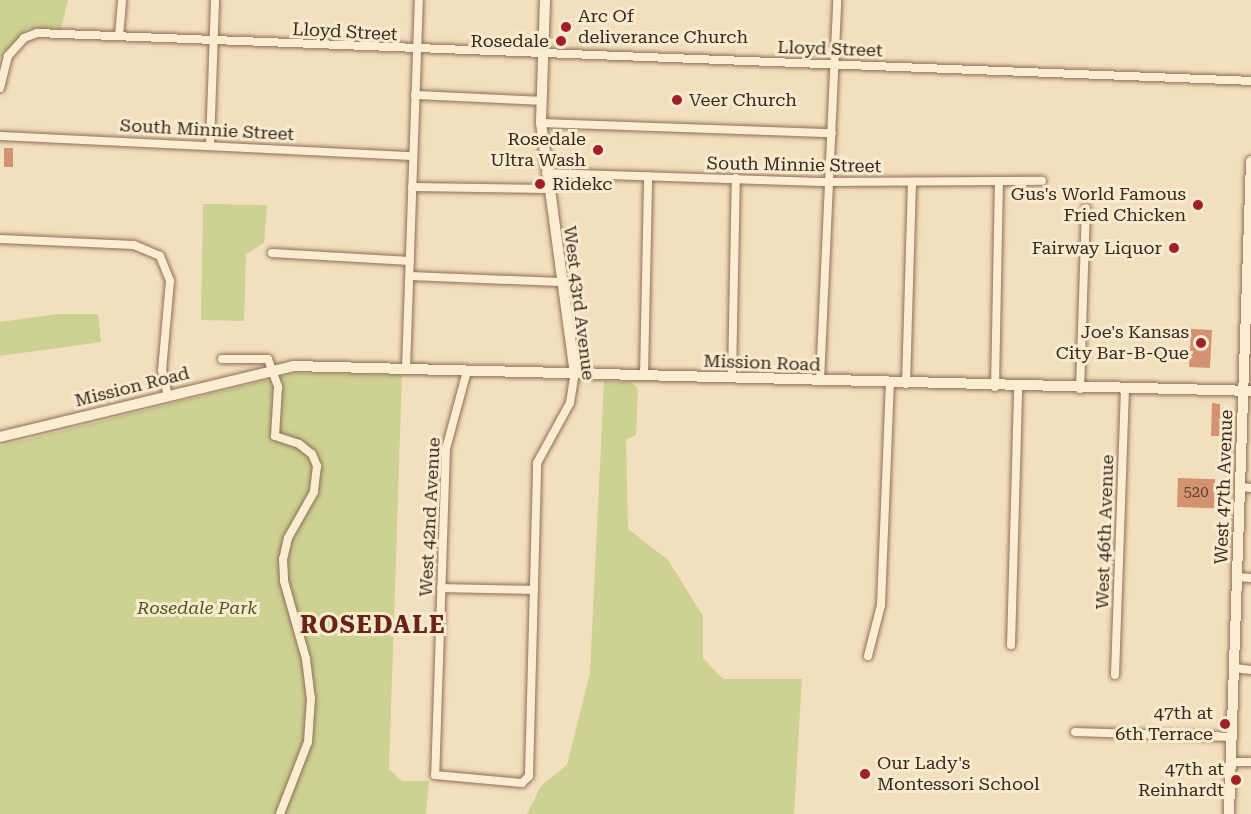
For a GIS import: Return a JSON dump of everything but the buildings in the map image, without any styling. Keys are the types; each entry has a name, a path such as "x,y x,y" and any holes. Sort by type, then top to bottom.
{"main road":[{"name":"West 43rd Avenue","path":"545,0 541,123 548,189 575,373"},
{"name":"West 47th Avenue","path":"1229,814 1237,577 1246,487 1251,161"},
{"name":"Mission Road","path":"0,437 271,369 406,368 1018,388 1248,391"}],"street":[{"path":"120,36 122,0"},
{"path":"210,145 215,0"},
{"path":"406,368 419,0"},
{"path":"820,381 827,181 836,64 837,0"},
{"name":"Lloyd Street","path":"0,88 1,71 17,45 37,33 542,56 836,64 1251,81"},
{"path":"415,95 540,101"},
{"path":"541,123 832,133"},
{"name":"South Minnie Street","path":"0,136 413,156"},
{"name":"South Minnie Street","path":"546,172 827,181 1042,181"},
{"path":"644,375 648,176"},
{"path":"732,378 736,178"},
{"path":"995,387 999,181"},
{"path":"906,384 912,182"},
{"path":"412,187 548,189"},
{"path":"1080,389 1086,208"},
{"path":"0,239 134,245 156,252 162,260 170,281 162,370 168,395"},
{"path":"272,253 410,261"},
{"path":"410,276 561,282"},
{"name":"Mission Road","path":"222,359 266,359 271,369"},
{"path":"271,369 278,387 275,436 312,454 318,478 288,538 283,559 292,616 306,659 311,709 308,742 280,814"},
{"name":"West 42nd Avenue","path":"467,371 446,449 435,775 527,782"},
{"name":"West 43rd Avenue","path":"527,782 537,464 570,403 575,373"},
{"path":"868,656 881,605 890,384"},
{"path":"1011,645 1018,388"},
{"name":"West 46th Avenue","path":"1115,675 1125,390"},
{"path":"1237,577 1251,578"},
{"path":"441,588 534,590"},
{"path":"1234,668 1251,670"},
{"path":"1075,732 1232,737"},
{"path":"1231,762 1251,762"}],"green space":[{"path":"0,0 68,0 61,29 27,29 0,58"},
{"path":"203,204 267,205 264,243 246,254 244,321 201,320"},
{"path":"57,314 98,314 101,342 0,356 0,322"},
{"name":"Rosedale Park","path":"296,373 402,375 389,769 402,781 429,781 426,814 0,814 0,446"},
{"path":"604,381 631,382 638,389 636,435 626,440 628,529 668,560 703,616 703,658 723,679 802,679 794,814 527,814 541,786 567,765 590,673"}],"place":[{"name":"Arc Of deliverance Church","path":"566,27"},
{"name":"Rosedale","path":"561,41"},
{"name":"Veer Church","path":"677,100"},
{"name":"Rosedale Ultra Wash","path":"598,150"},
{"name":"Ridekc","path":"540,184"},
{"name":"Gus's World Famous Fried Chicken","path":"1198,205"},
{"name":"Fairway Liquor","path":"1174,248"},
{"name":"Joe's Kansas City Bar-B-Que","path":"1201,343"},
{"name":"47th at 6th Terrace","path":"1225,724"},
{"name":"Our Lady's Montessori School","path":"865,774"},
{"name":"47th at Reinhardt","path":"1236,780"}],"district":[{"name":"ROSEDALE","path":"373,626"}]}
